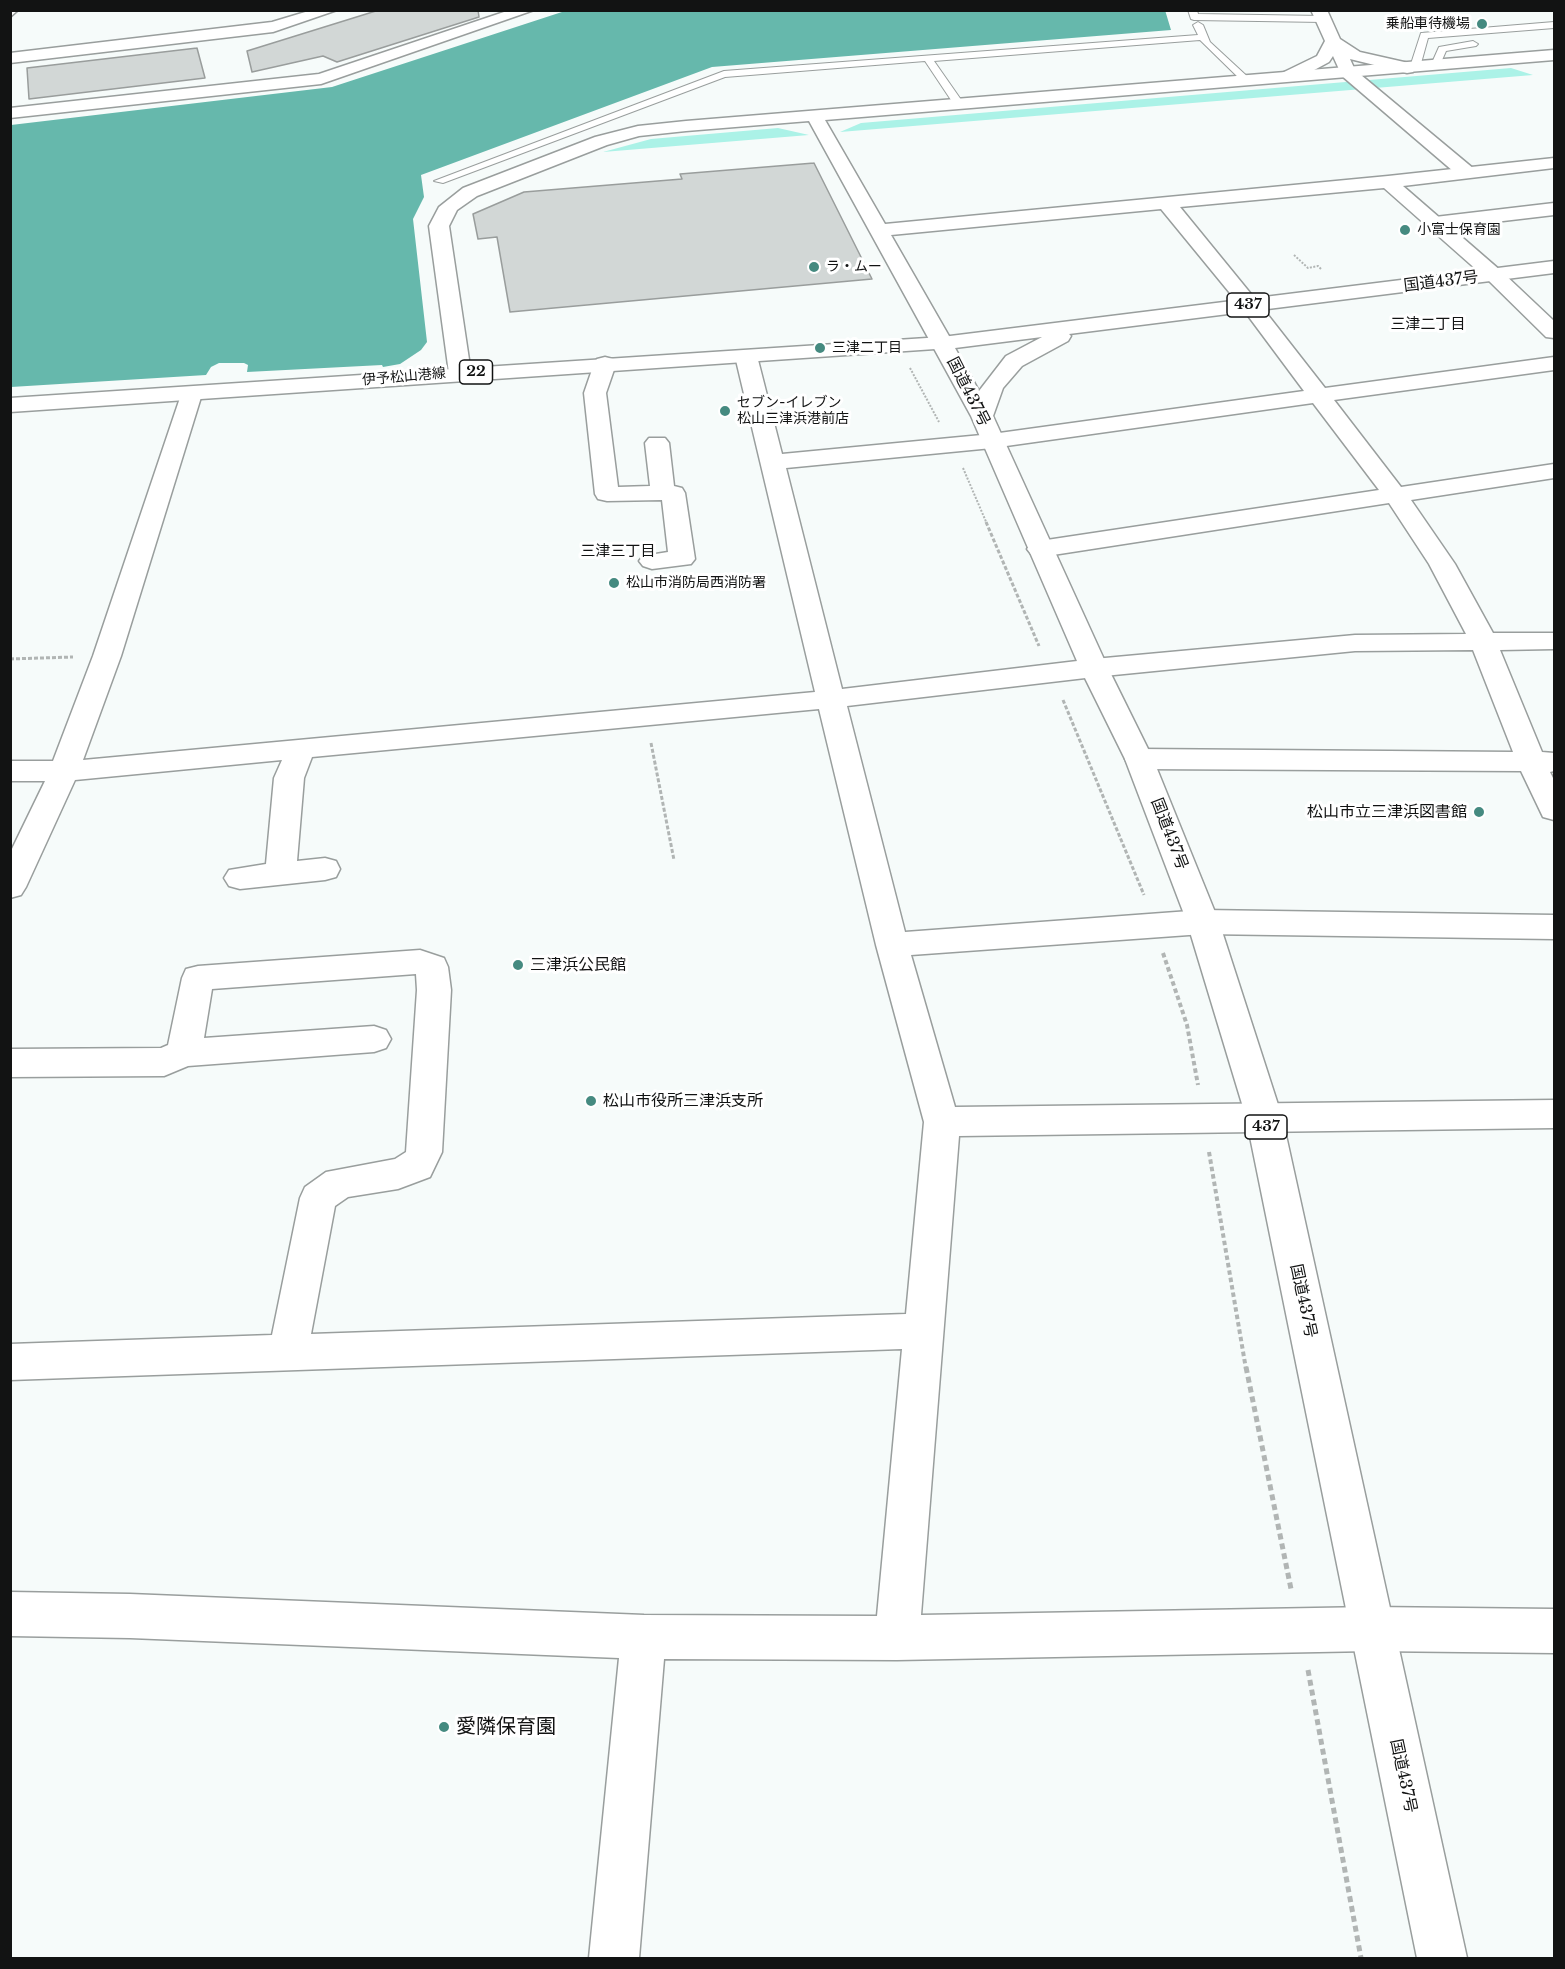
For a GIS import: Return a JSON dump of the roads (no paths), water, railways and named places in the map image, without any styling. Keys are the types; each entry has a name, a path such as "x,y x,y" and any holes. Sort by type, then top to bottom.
{"main road":[{"path":"10,58 273,27 330,10"},
{"path":"10,113 321,79 527,10"},
{"path":"1321,15 1348,72 1467,173"},
{"path":"1334,41 1364,59 1411,67"},
{"path":"1288,77 1323,59 1334,41"},
{"path":"460,373 439,226 449,207 470,192 601,141 638,131 814,115 1554,55"},
{"path":"1524,58 1547,75"},
{"path":"814,115 942,343"},
{"path":"879,230 1388,182 1554,163"},
{"path":"1388,182 1494,275 1554,332"},
{"path":"1166,203 1322,397 1395,495 1442,564 1483,640 1543,762 1554,810"},
{"path":"1435,223 1554,209"},
{"name":"国道437号","path":"1442,1959 1264,1117 1203,922 1140,759 1094,668 987,428 942,343 1554,267"},
{"path":"987,428 992,387 1014,361 1051,339 1096,324"},
{"name":"伊予松山港線","path":"10,405 191,394 460,373 942,343"},
{"path":"746,356 892,945 942,1122 897,1638"},
{"path":"773,462 987,428 1322,397 1554,363"},
{"path":"605,364 595,393 607,494 673,493 682,559 652,561"},
{"path":"10,887 64,771 107,656 191,394"},
{"path":"657,443 663,493"},
{"path":"1040,549 1554,471"},
{"path":"10,771 64,771 832,699 1094,668 1355,643 1554,641"},
{"path":"281,874 289,778 301,748"},
{"path":"1140,759 1543,762"},
{"path":"240,878 325,869"},
{"path":"892,945 1203,922 1554,927"},
{"path":"184,1053 198,978 420,962 432,967 434,990 424,1152 417,1166 398,1174 339,1183 318,1198 288,1353"},
{"path":"10,1063 164,1062 184,1053 374,1039"},
{"path":"942,1122 1554,1114"},
{"path":"10,1362 922,1331"},
{"path":"10,1614 130,1616 644,1637 897,1638 1371,1629 1554,1631"},
{"path":"614,1959 644,1637"}],"lane":[{"path":"1247,81 1206,43 1193,14 1321,15"},
{"path":"1411,67 1424,35 1554,25"},
{"path":"439,181 724,74 1203,37"},
{"path":"1436,65 1442,49 1448,46 1485,43"},
{"path":"927,58 959,104"},
{"path":"612,116 638,131"}],"place":[{"name":"乗船車待機場","path":"1482,24"},
{"name":"小富士保育園","path":"1405,230"},
{"name":"ラ・ムー","path":"814,267"},
{"name":"三津二丁目","path":"820,348"},
{"name":"セブン-イレブン 松山三津浜港前店","path":"725,411"},
{"name":"松山市消防局西消防署","path":"614,583"},
{"name":"松山市立三津浜図書館","path":"1479,812"},
{"name":"三津浜公民館","path":"518,965"},
{"name":"松山市役所三津浜支所","path":"591,1101"},
{"name":"愛隣保育園","path":"444,1727"}],"district":[{"name":"三津二丁目","path":"1428,325"},
{"name":"三津三丁目","path":"618,552"}]}
